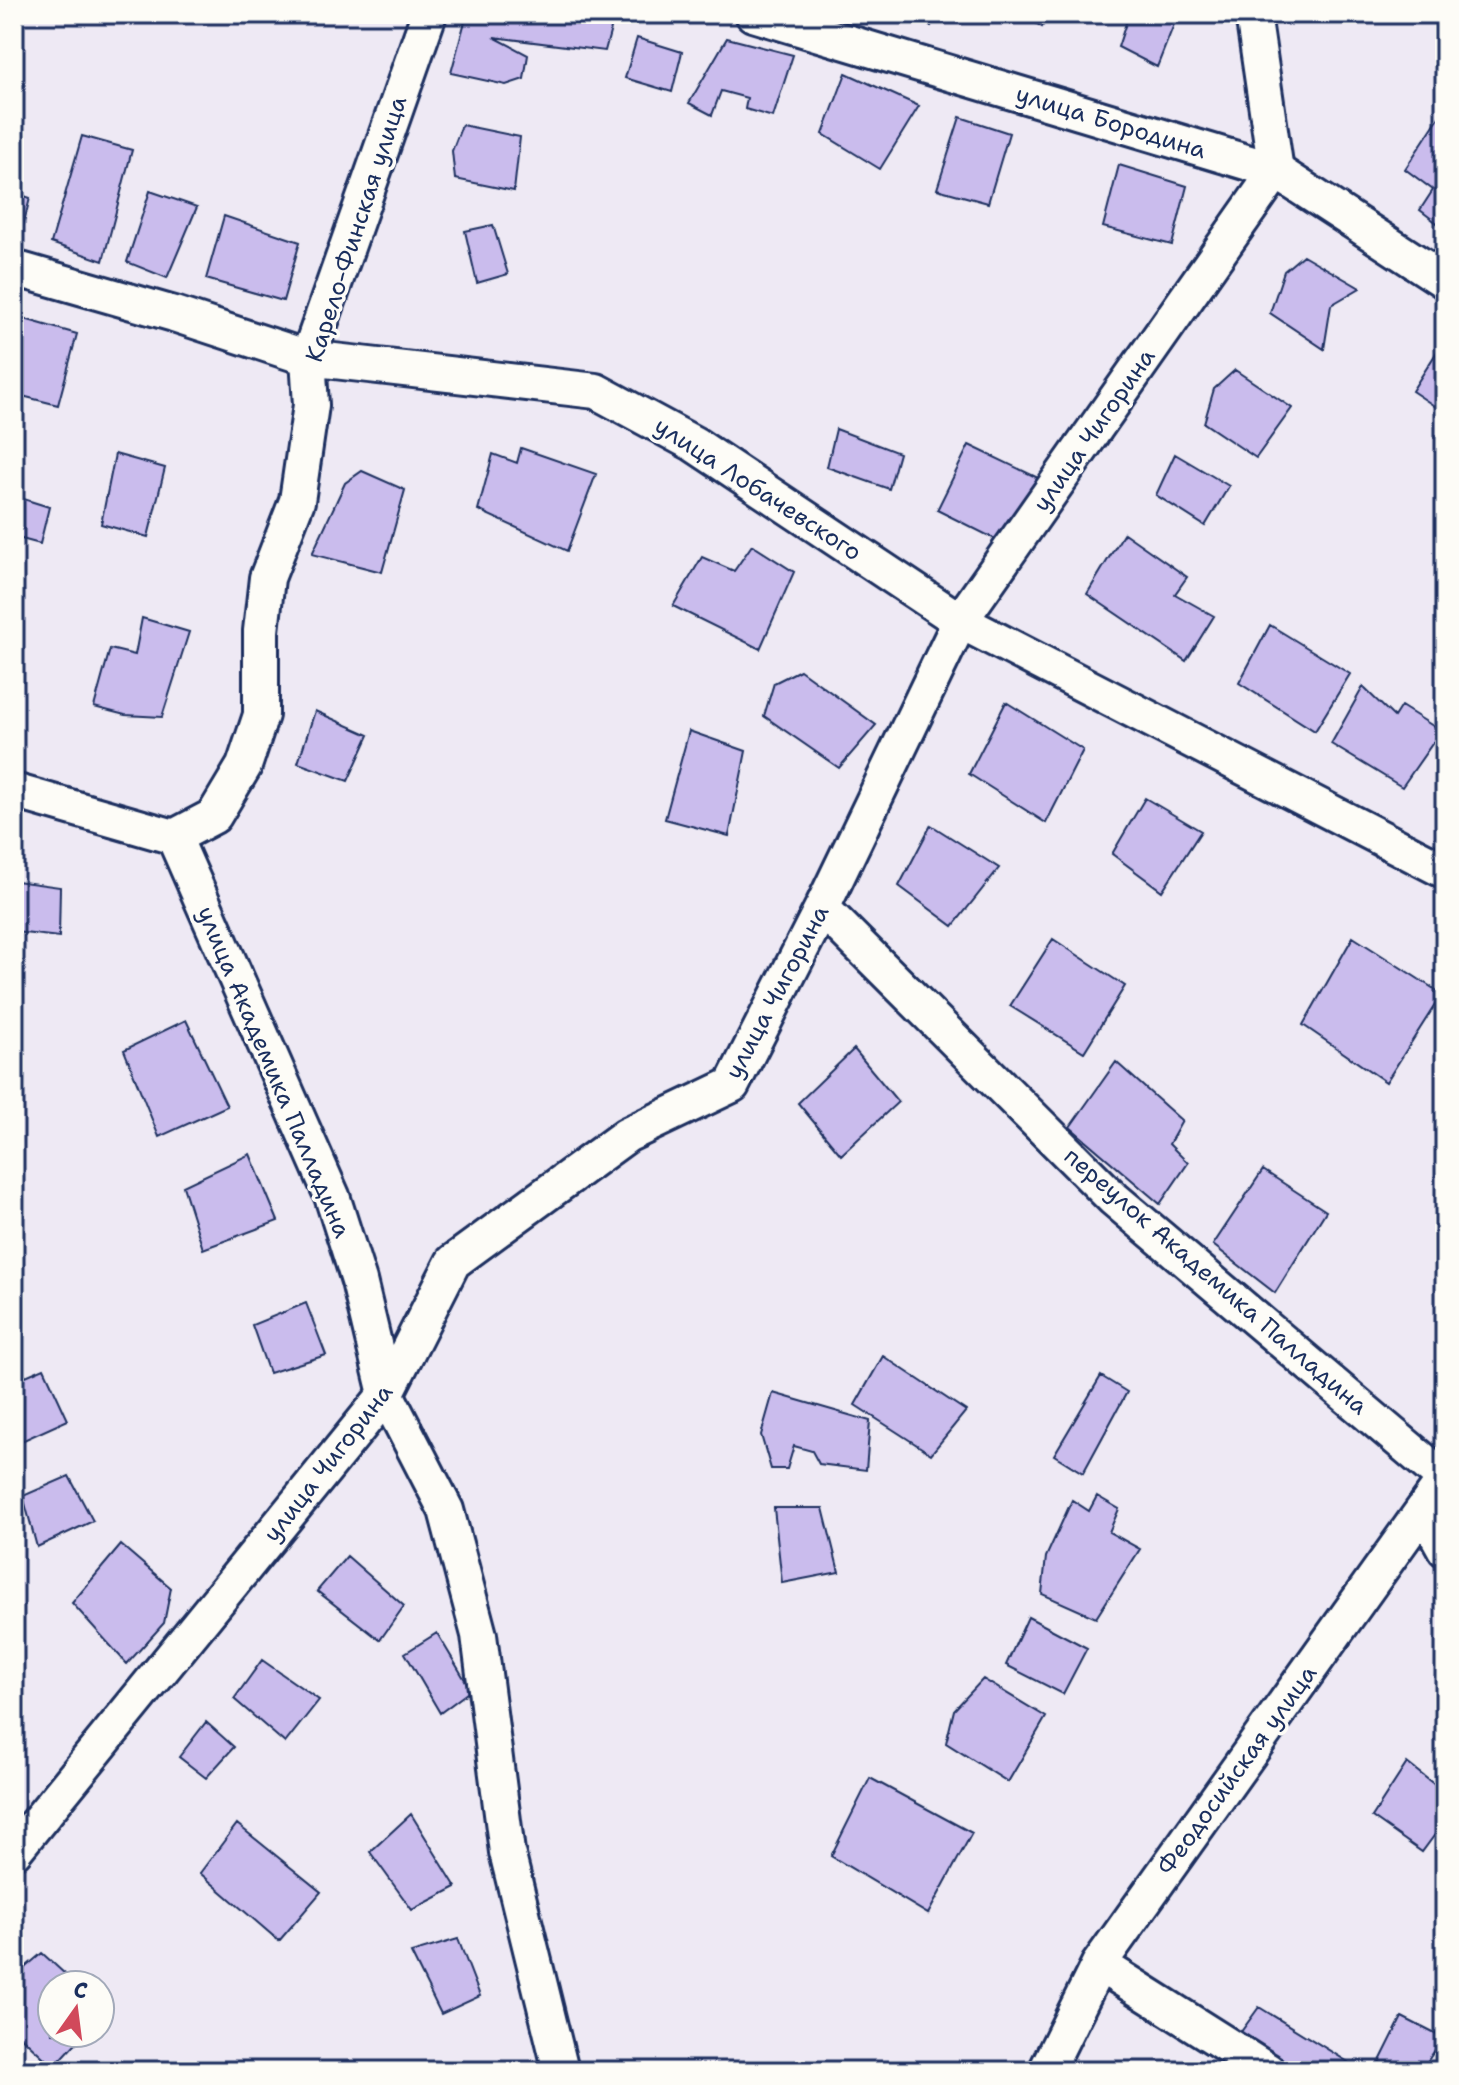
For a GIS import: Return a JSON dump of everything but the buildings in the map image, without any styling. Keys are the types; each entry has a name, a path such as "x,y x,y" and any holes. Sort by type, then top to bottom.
{"street":[{"name":"Карело-Финская улица","path":"174,837 214,816 244,766 261,715 261,631 267,578 297,501 311,405 308,358 429,14"},
{"name":"улица Бородина","path":"753,14 1276,171 1445,281"},
{"path":"1253,14 1276,171"},
{"name":"улица Чигорина","path":"14,1851 386,1394 453,1262 627,1135 732,1085 822,908 960,621 1276,171"},
{"name":"улица Лобачевского","path":"14,268 174,314 308,358 596,391 694,444 960,621 1445,871"},
{"path":"14,791 174,837"},
{"name":"улица Академика Палладина","path":"174,837 332,1196 359,1281 386,1394 446,1510 479,1635 507,1852 561,2071"},
{"name":"переулок Академика Палладина","path":"822,908 1114,1199 1445,1479"},
{"name":"Феодосийская улица","path":"1046,2071 1099,1964 1445,1479"},
{"path":"1424,1511 1445,1549"},
{"path":"1099,1964 1268,2071"}]}
